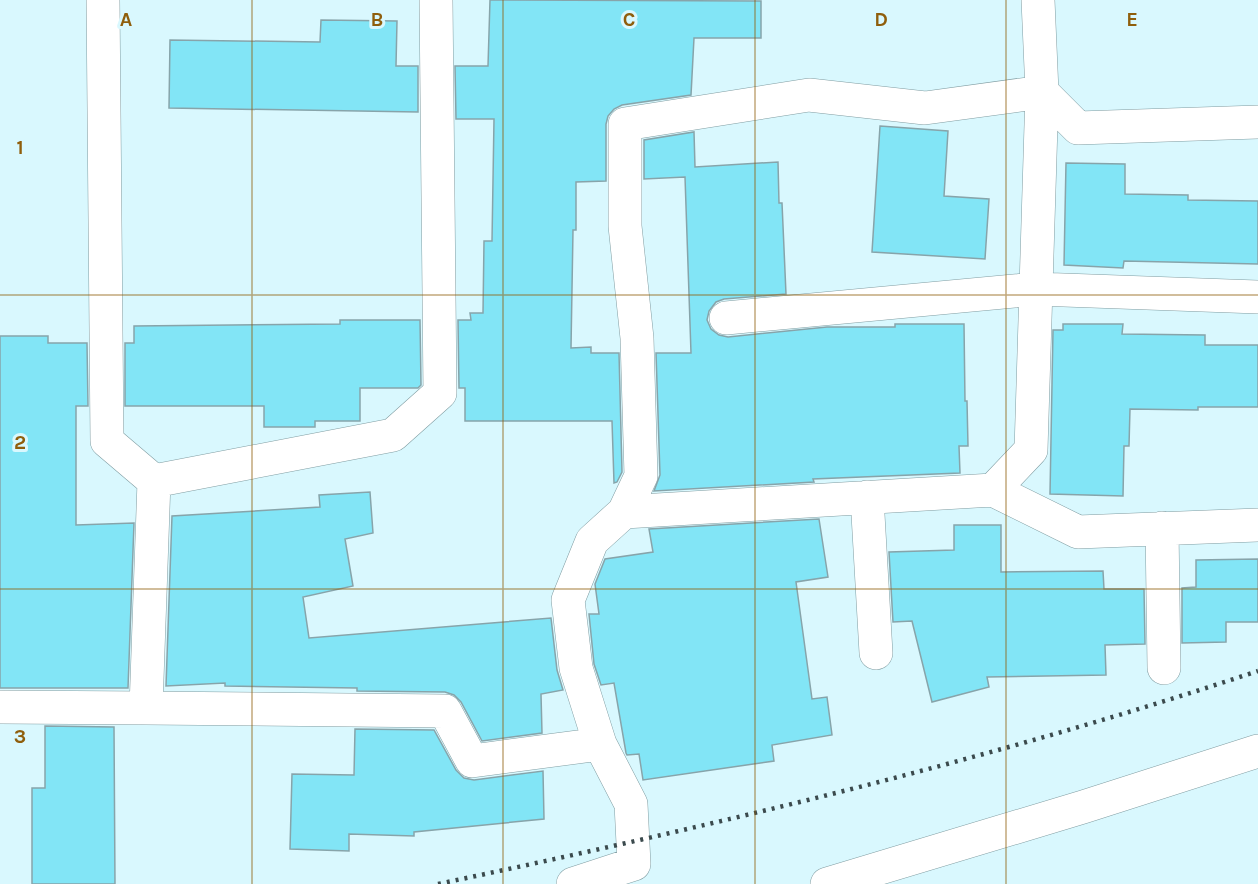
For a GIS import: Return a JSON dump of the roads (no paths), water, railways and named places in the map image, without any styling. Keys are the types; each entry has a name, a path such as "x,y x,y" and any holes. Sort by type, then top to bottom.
{"street":[{"path":"103,0 107,441 154,481"},
{"path":"154,481 393,435 440,393 436,0"},
{"path":"993,490 1031,450 1042,92 1038,0"},
{"path":"1042,92 1078,128 1258,122"},
{"path":"573,884 634,864 631,804 600,744 576,668 568,600 592,542 624,512 640,476 637,338 625,226 625,124 809,95 925,108 1042,92"},
{"path":"726,318 1036,289 1258,297"},
{"path":"146,708 154,481"},
{"path":"624,512 993,490 1078,532 1258,525"},
{"path":"867,497 876,653"},
{"path":"1162,528 1164,668"},
{"path":"0,707 445,711 472,761 600,744"},
{"path":"827,884 1072,811 1258,751"}],"railway":[{"path":"438,884 645,839 851,789 1056,734 1258,671"}]}
